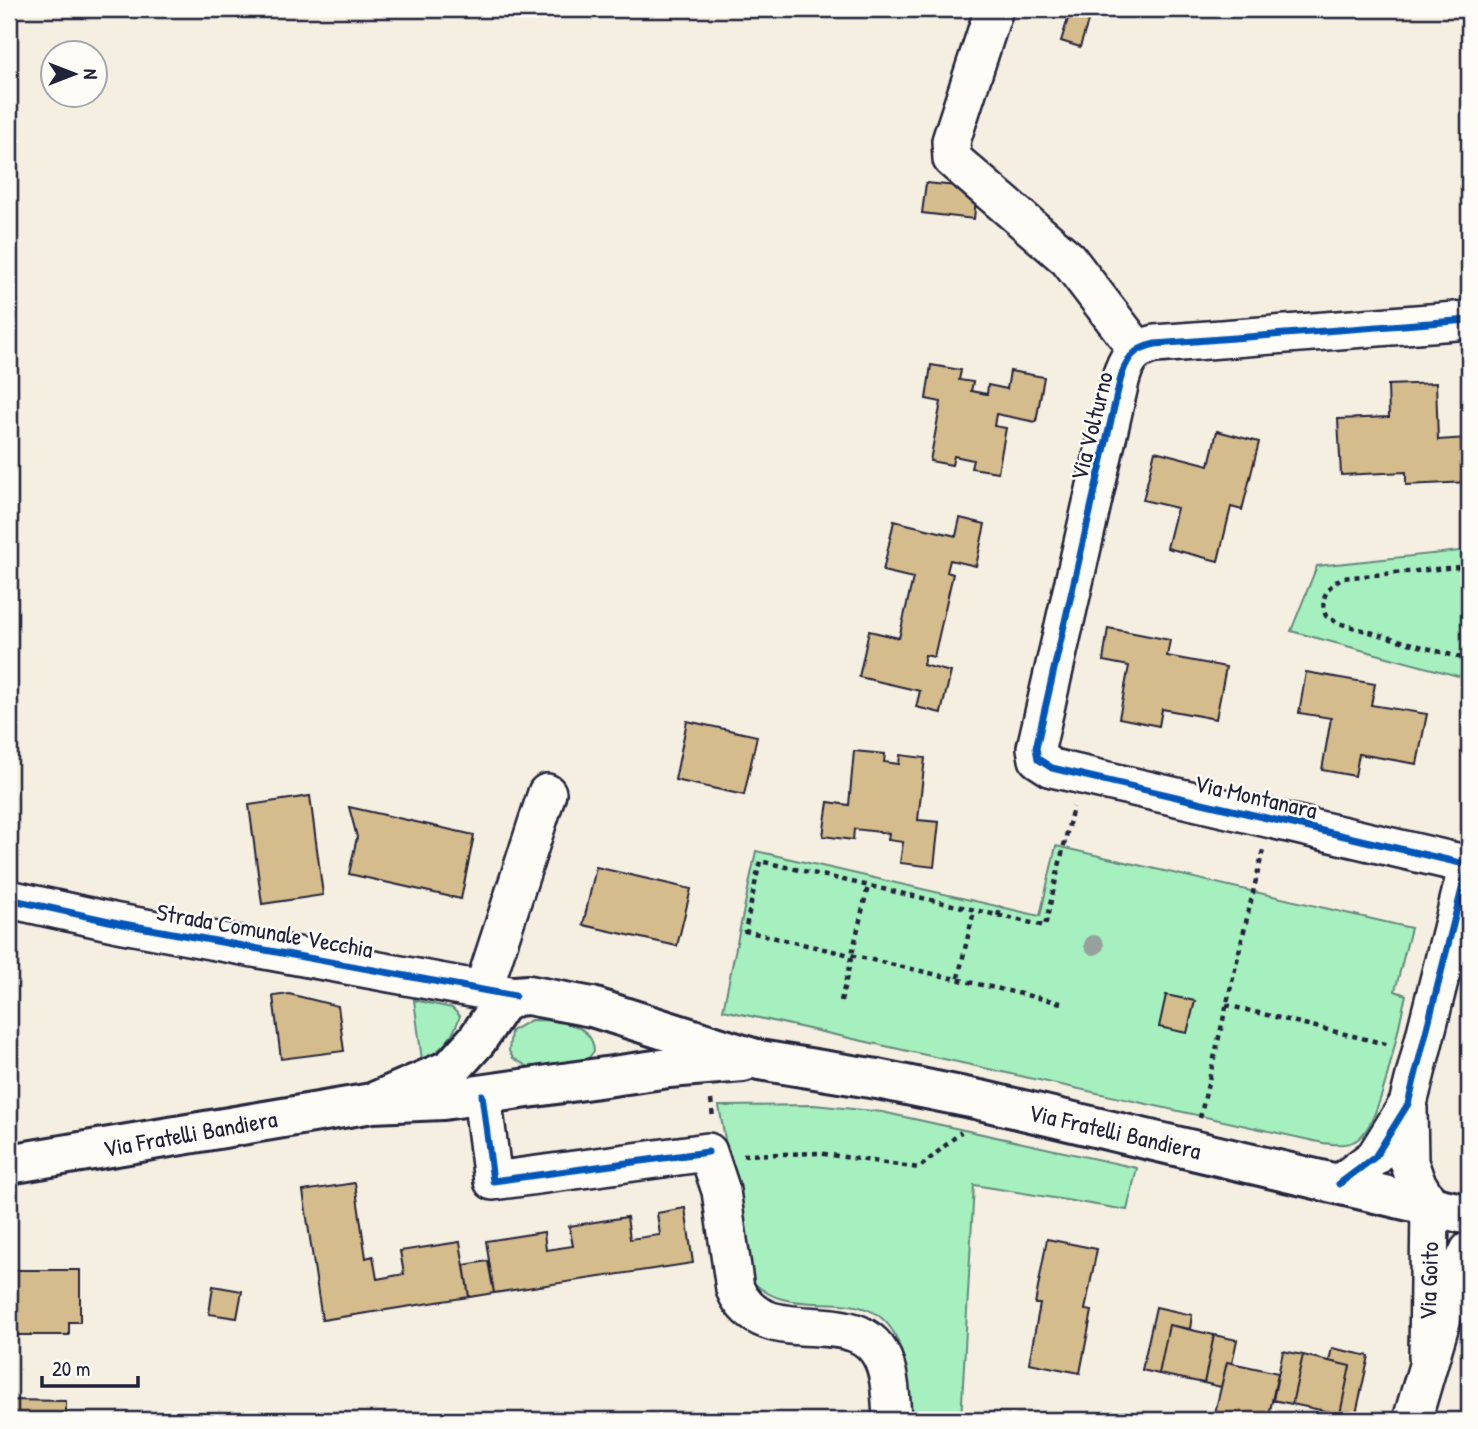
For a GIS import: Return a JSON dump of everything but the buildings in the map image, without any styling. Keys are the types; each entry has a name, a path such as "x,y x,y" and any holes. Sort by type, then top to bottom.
{"main road":[{"name":"Via Fratelli Bandiera","path":"372,1103 451,1069 462,1060 495,1010 499,993 528,995 604,1010 759,1060 903,1083 1469,1215"},
{"path":"603,1077 614,1052 612,1030 604,1010"},
{"path":"484,1028 487,1068 495,1093"},
{"name":"Via Fratelli Bandiera","path":"9,1164 372,1103 443,1101 603,1077 759,1060"}],"street":[{"path":"994,9 951,141 952,159 1068,259 1137,349"},
{"name":"Via Volturno","path":"1038,759 1037,736 1120,381 1127,361 1137,349 1167,342 1469,320"},
{"name":"Via Montanara","path":"1038,759 1052,768 1469,865 1408,1104 1409,1162 1416,1182 1430,1205"},
{"path":"499,993 547,793"},
{"name":"Strada Comunale Vecchia","path":"9,899 118,923 499,993"},
{"path":"495,1093 493,1181 717,1143 718,1178 735,1289 739,1298 755,1317 774,1324 847,1329 866,1338 880,1353 887,1370 892,1420"},
{"name":"Via Montanara","path":"1339,1184 1375,1157 1408,1104"},
{"name":"Via Goito","path":"1428,1357 1430,1205"},
{"name":"Via Goito","path":"1412,1420 1428,1357 1455,1277 1469,1251"}],"path":[{"path":"1469,566 1342,578 1330,587 1323,601 1326,616 1331,621 1469,660"},
{"path":"1061,1003 745,931 760,861 1045,926 1074,806"},
{"path":"1192,1149 1263,849"},
{"path":"841,1002 868,886"},
{"path":"998,916 1001,906"},
{"path":"958,978 974,910"},
{"path":"1226,1005 1421,1052"},
{"path":"711,1101 717,1143 818,1153 919,1168 964,1130"}],"green space":[{"path":"1469,550 1469,679 1291,631 1317,566"},
{"path":"1056,846 1411,928 1395,991 1406,995 1388,1074 1365,1132 1348,1144 1323,1143 723,1010 756,851 1040,916"},
{"path":"414,1000 452,1008 460,1016 446,1042 422,1060"},
{"path":"531,1020 561,1022 580,1028 592,1041 594,1051 586,1061 534,1070 513,1058 509,1051 511,1031"},
{"path":"814,1105 882,1112 1137,1168 1127,1210 974,1185 961,1420 931,1420 906,1415 902,1352 887,1323 870,1311 851,1305 787,1300 767,1293 750,1278 719,1106"}],"cycle path":[{"path":"1469,320 1155,344 1135,352 1120,381 1036,748 1038,759 1052,768 1469,865"},
{"path":"1339,1184 1375,1157 1408,1104 1468,865"},
{"path":"9,899 118,923 515,996"},
{"path":"482,1095 493,1181 708,1152"}]}
